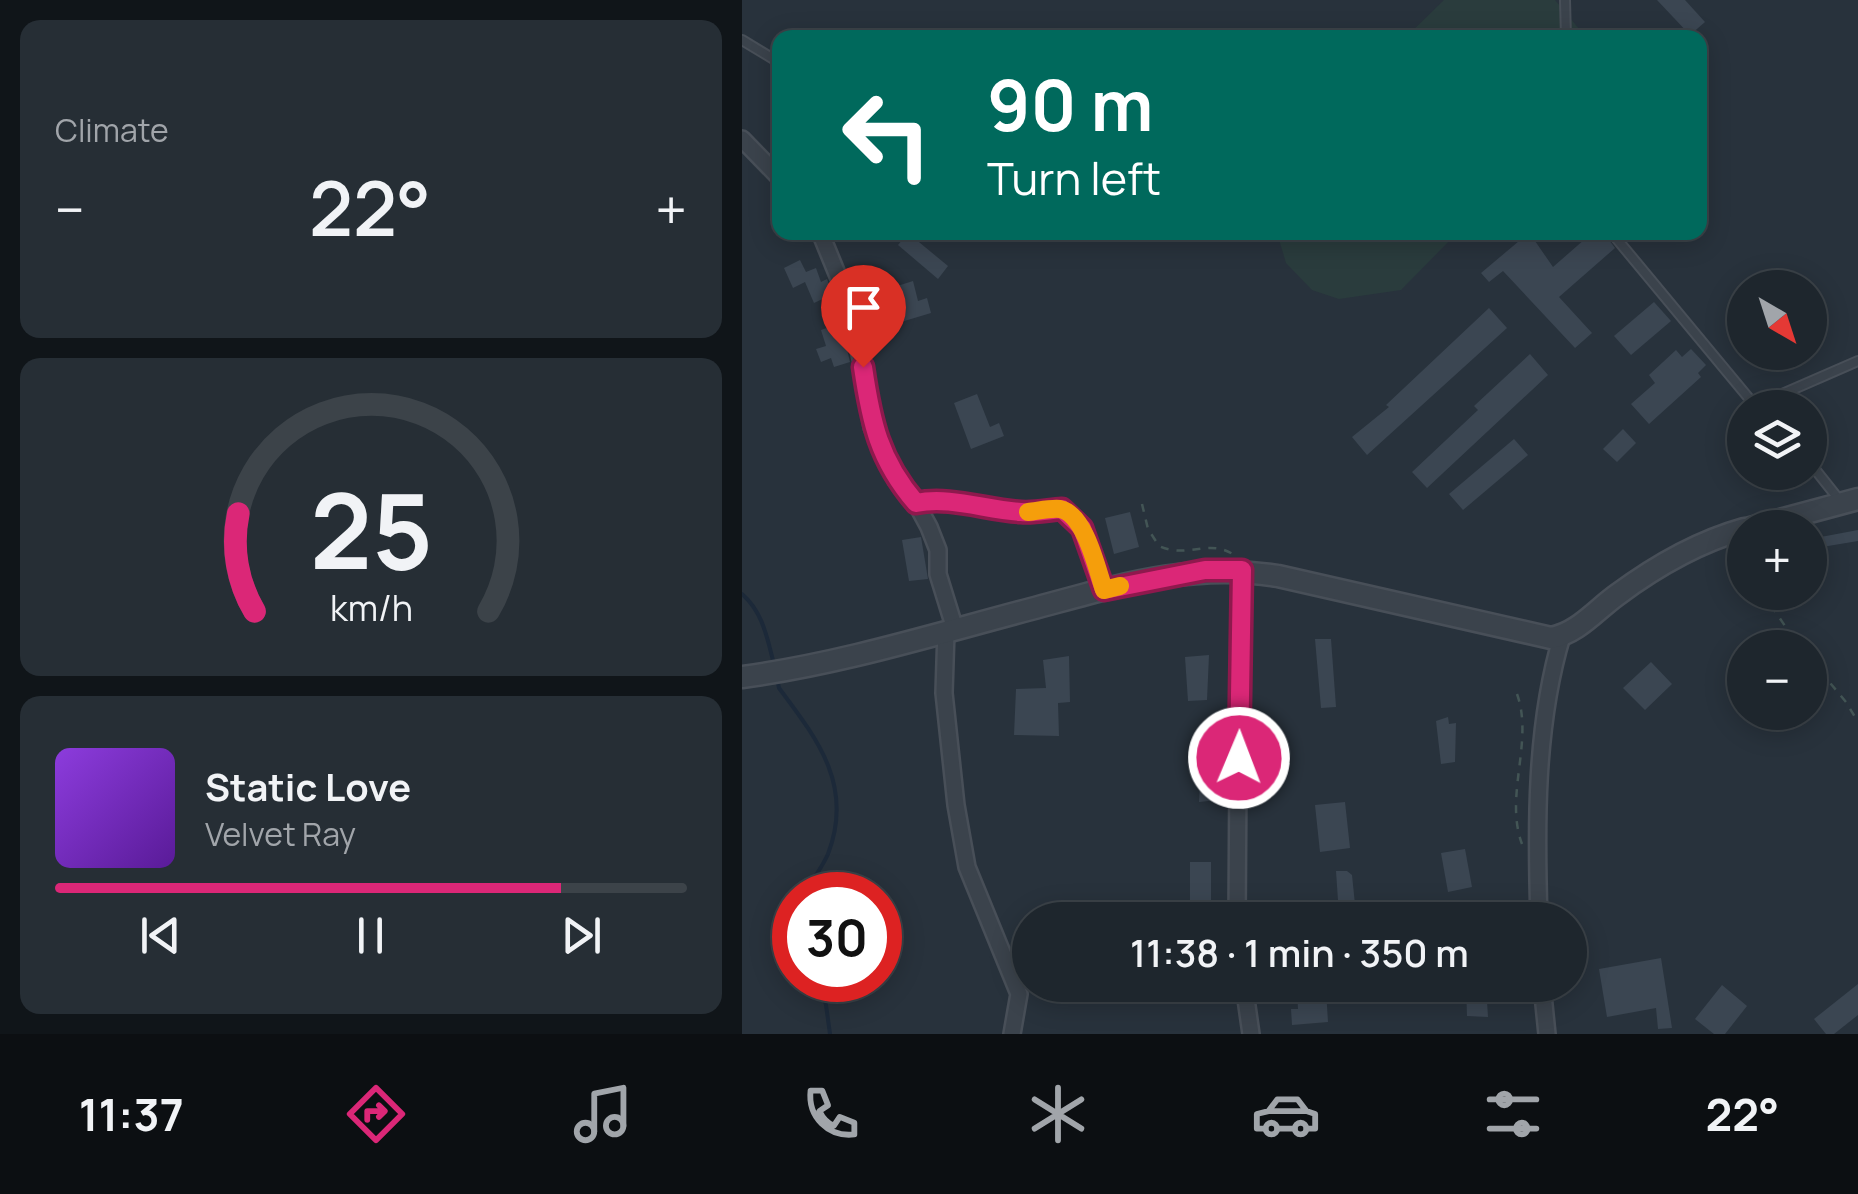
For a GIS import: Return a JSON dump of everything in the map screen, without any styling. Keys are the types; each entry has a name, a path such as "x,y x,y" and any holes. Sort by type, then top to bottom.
{"street":[{"path":"742,139 772,170"},
{"path":"823,240 847,298 872,426 896,480 916,503 938,550 938,574 950,630 944,693 956,806 968,867 1019,994 1012,1034"},
{"path":"916,503 944,500 969,507 1021,512 1062,509 1082,528 1104,590"},
{"path":"929,527 944,500"},
{"path":"1816,510 1850,501"},
{"path":"744,677 801,667 1104,590 1205,570 1242,570 1539,636 1562,636 1673,558 1727,534"},
{"path":"1237,902 1242,570"},
{"path":"1538,902 1544,740 1552,668 1562,636"},
{"path":"1246,1002 1250,1034"},
{"path":"1544,1002 1548,1034"}],"lane":[{"path":"1565,0 1566,30"},
{"path":"742,40 772,59"},
{"path":"1618,240 1744,390"},
{"path":"1791,390 1858,361"},
{"path":"1827,479 1850,501"}],"path":[{"path":"1142,504 1152,539 1159,546 1182,553 1220,548 1234,555 1242,570"},
{"path":"1827,679 1858,722"},
{"path":"1517,694 1522,724 1518,826 1538,872"}],"shaded area":[{"path":"1444,0 1555,0 1580,30 1413,30"},
{"path":"1279,240 1450,240 1401,290 1339,299 1312,290 1286,263"}],"building":[{"path":"1657,0 1685,0 1705,22 1696,30 1685,30"},
{"path":"902,240 916,240 948,266 938,279 898,245"},
{"path":"1536,240 1553,267 1584,240 1609,240 1615,248 1559,297 1592,333 1575,348 1503,271 1489,282 1481,273 1519,241"},
{"path":"800,260 806,272 816,268 821,282 827,279 833,294 814,303 805,282 793,288 784,268"},
{"path":"913,281 918,301 927,298 931,313 901,322 891,288"},
{"path":"1654,302 1671,321 1631,355 1614,336"},
{"path":"1489,308 1507,328 1367,455 1352,437 1389,407 1386,405"},
{"path":"841,323 850,362 834,367 831,358 821,362 816,349 826,346 821,330"},
{"path":"1691,349 1706,365 1698,373 1701,377 1649,424 1631,404 1655,383 1649,375 1676,350 1682,357"},
{"path":"1530,354 1548,375 1427,488 1412,472"},
{"path":"977,394 990,427 999,423 1004,436 971,449 954,403"},
{"path":"1623,429 1636,443 1617,462 1603,449"},
{"path":"1514,439 1528,455 1463,510 1449,494"},
{"path":"1130,512 1139,547 1114,554 1105,518"},
{"path":"1858,530 1858,541 1827,546 1827,536"},
{"path":"921,537 928,579 909,581 902,540"},
{"path":"1315,639 1331,639 1336,707 1321,708"},
{"path":"1209,655 1207,700 1188,701 1185,657"},
{"path":"1069,656 1070,702 1058,703 1059,736 1014,735 1016,689 1046,688 1043,660"},
{"path":"1651,662 1672,684 1645,710 1623,688"},
{"path":"1448,717 1449,724 1456,723 1455,762 1441,764 1436,721"},
{"path":"1201,759 1220,760 1218,800 1199,802"},
{"path":"1345,802 1350,848 1320,852 1315,805"},
{"path":"1465,849 1472,887 1448,892 1441,853"},
{"path":"1190,862 1211,862 1211,900 1190,900"},
{"path":"1336,871 1347,871 1352,875 1355,902 1338,902"},
{"path":"1661,958 1672,1028 1658,1029 1656,1008 1607,1017 1599,969"},
{"path":"1858,984 1858,1015 1834,1034 1826,1034 1814,1019"},
{"path":"1722,985 1747,1006 1725,1034 1714,1034 1695,1019"},
{"path":"1298,1002 1327,1002 1328,1022 1292,1025 1291,1009 1298,1009"},
{"path":"1467,1002 1487,1002 1488,1017 1467,1016"}],"waterway":[{"path":"742,594 760,617 774,664"},
{"path":"777,678 779,688 818,745 834,785 835,829 817,872"},
{"path":"825,1002 830,1034"}],"slow traffic":[{"path":"1028,512 1062,509 1069,514 1082,528 1104,590 1120,586"}],"route":[{"path":"863,367 872,426 896,480 916,503 944,500 969,507 1021,512 1062,509 1082,528 1104,590 1205,570 1242,570 1239,758"}]}
